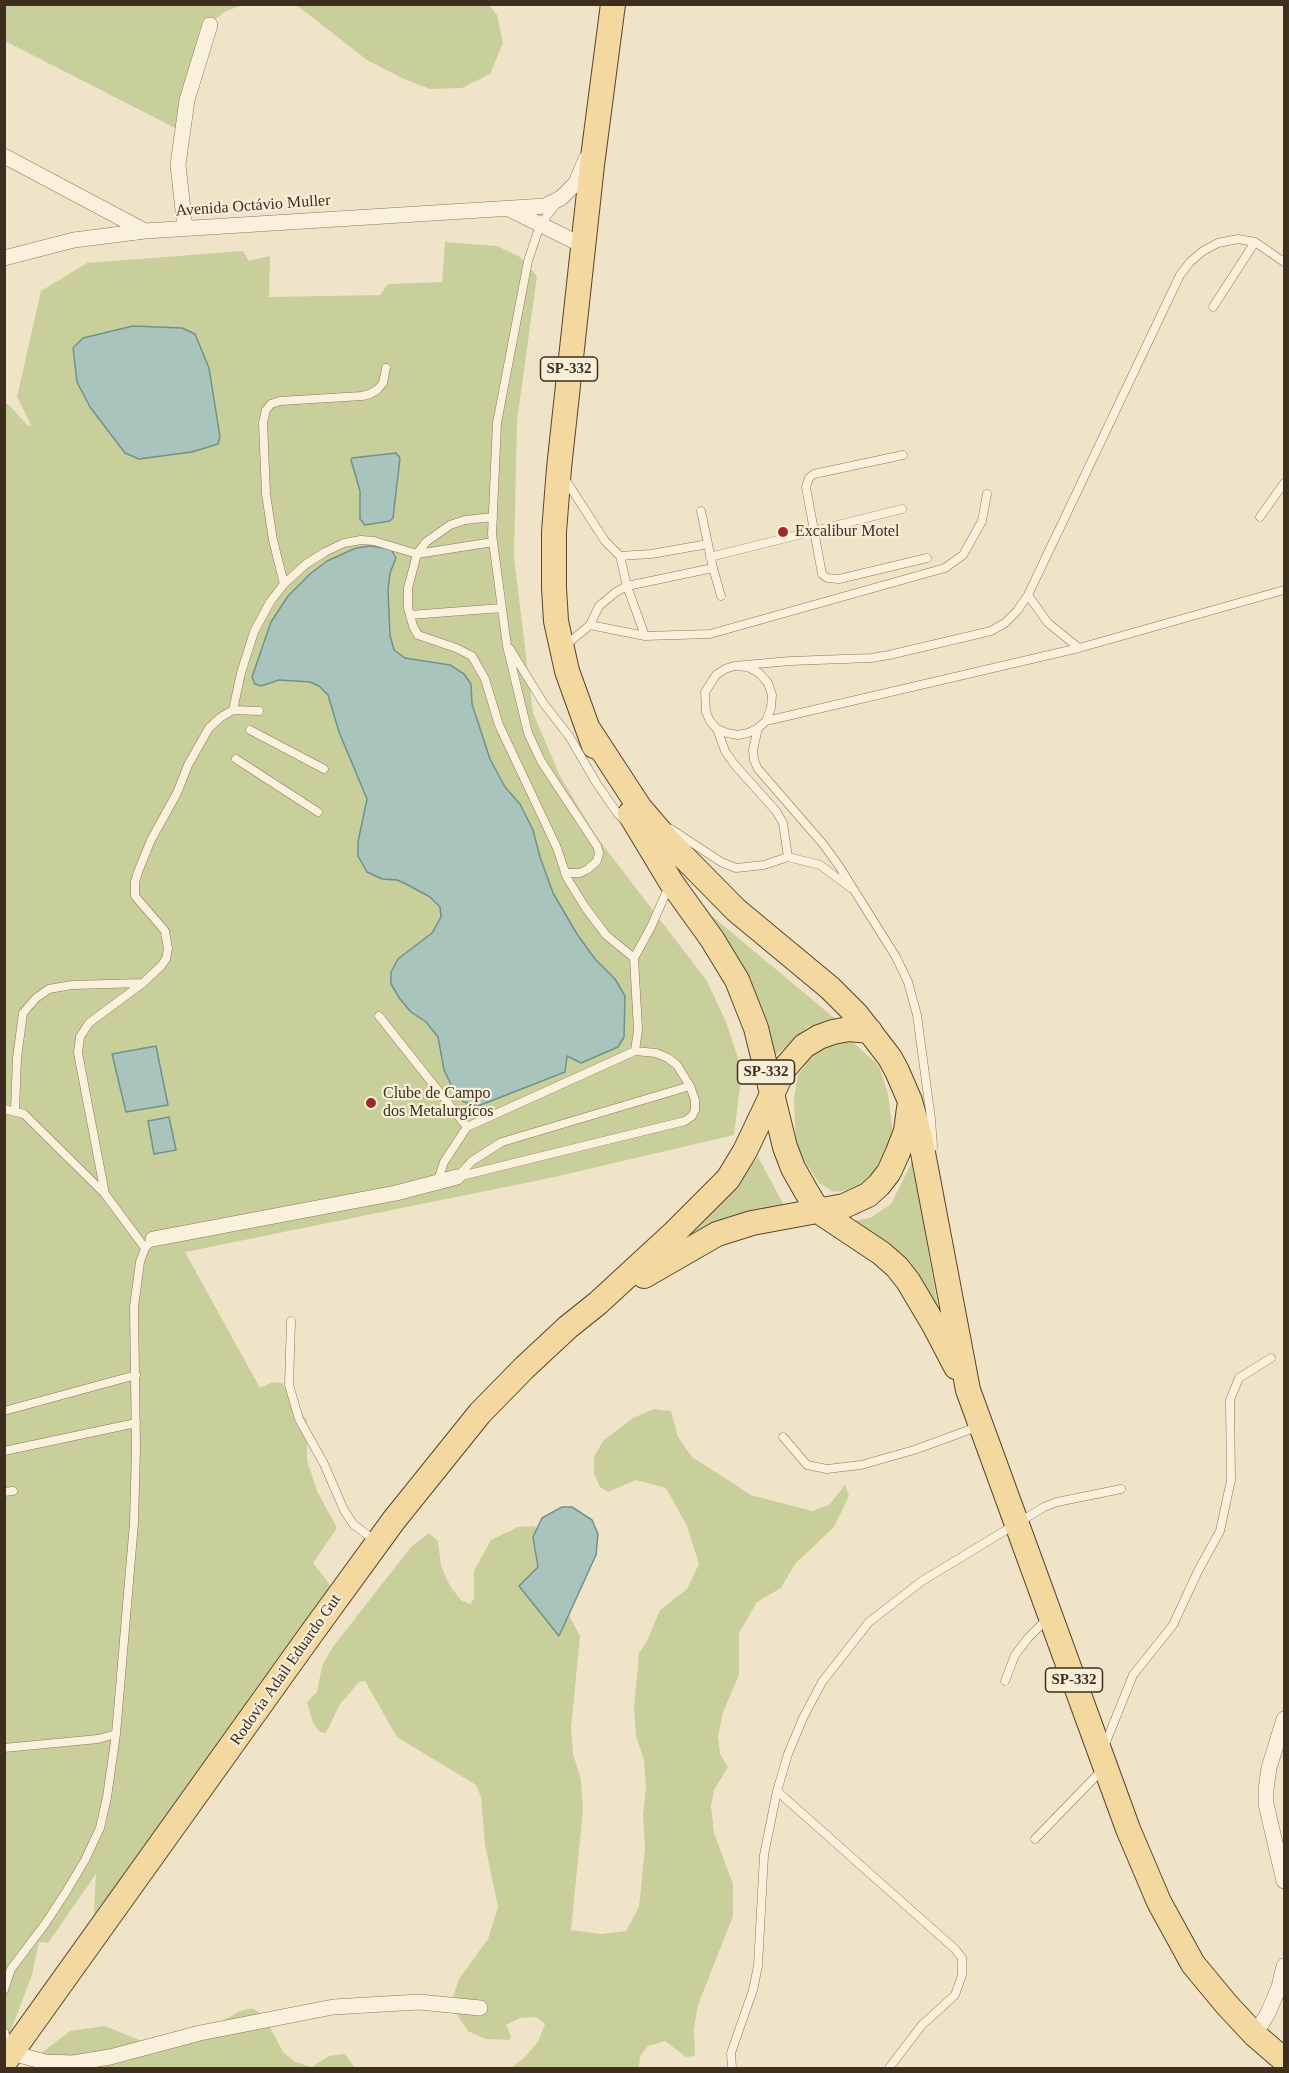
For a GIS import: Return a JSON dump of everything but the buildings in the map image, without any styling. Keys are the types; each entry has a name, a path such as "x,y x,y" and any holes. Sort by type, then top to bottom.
{"main road":[{"name":"SP-332","path":"612,4 558,468 554,532 556,621 576,698 608,778 671,882 712,939 737,980 756,1028 785,1147 793,1168 818,1210 881,1253 897,1267 928,1313 968,1390 1128,1829 1159,1902 1193,1964 1227,2006 1284,2060"},
{"name":"SP-332","path":"589,730 640,808 670,843 736,910 830,988 857,1014 890,1058 910,1101 920,1137 968,1390"},
{"path":"772,1096 784,1069 804,1046 833,1032 849,1029 870,1032"},
{"name":"Rodovia Adail Eduardo Gut","path":"7,2050 378,1542 480,1413 524,1368 704,1205 728,1179 745,1151 772,1096"},
{"path":"818,1210 856,1202 879,1185 889,1172 906,1131 910,1101"},
{"name":"Rodovia Adail Eduardo Gut","path":"598,1303 717,1234 752,1223 818,1210"}],"street":[{"path":"185,228 178,165 187,100 210,24"},
{"path":"561,198 576,183 583,167 598,114"},
{"path":"4,156 145,231"},
{"name":"Avenida Octávio Muller","path":"4,258 74,240 145,231 545,206 561,198"},
{"path":"506,208 584,246"},
{"path":"149,1243 396,1193 457,1177"},
{"path":"1284,1719 1269,1768 1266,1804 1284,1881"},
{"path":"1255,2035 1279,1987 1284,1965"},
{"path":"7,2050 45,2062 73,2063 110,2057 200,2032 333,2007 419,2002 480,2008"}],"lane":[{"path":"561,198 540,225 528,261 498,423 493,542 507,646 528,733 541,761 597,846 599,853 597,861 588,869 580,873 565,873"},
{"path":"788,857 783,823 776,811 734,764 706,712 705,692 716,675 734,666 871,658 972,636 1005,623 1028,595 1180,275 1197,256 1218,243 1238,239 1255,242 1284,262"},
{"path":"1213,307 1255,242"},
{"path":"284,584 273,540 266,494 263,423 266,410 271,404 280,401 362,396 378,389 386,368"},
{"path":"903,455 814,474 809,478 806,487 822,574 827,578 839,579 927,558"},
{"path":"558,468 599,533 620,556 627,586 645,636"},
{"path":"1260,517 1284,483"},
{"path":"590,626 645,636 710,634 945,568 963,555 982,521 987,494"},
{"path":"710,557 902,509"},
{"path":"701,511 721,596"},
{"path":"493,517 465,520 450,525 426,542 417,554 408,588 413,626 418,635 472,656 485,679 499,725 557,848 565,873 585,907 606,935 634,958"},
{"path":"233,710 241,672 254,632 270,602 284,584 306,564 344,543 361,540 374,541 417,554 493,542"},
{"path":"620,556 651,554 708,544"},
{"path":"562,649 590,626 599,606 627,586 713,568"},
{"path":"766,721 1079,648 1284,590"},
{"path":"1028,595 1048,623 1079,648"},
{"path":"410,615 502,608"},
{"path":"507,646 522,666 544,704 569,736 597,784 618,814 645,840"},
{"path":"717,729 738,735 748,733 766,721 771,708 772,695 768,683 759,673 748,667 734,666"},
{"path":"105,1194 78,1053 80,1037 89,1023 143,983 166,959 168,940 165,931 135,896 138,872 204,735 215,721 233,710 259,711"},
{"path":"758,728 753,750 758,770 823,844 857,892 896,957 908,982 917,1015 931,1119 934,1212"},
{"path":"250,729 324,769"},
{"path":"236,759 318,812"},
{"path":"640,808 721,862 736,868 764,866 788,857 820,865 857,892"},
{"path":"635,1051 638,1030 634,958 671,882"},
{"path":"15,1111 17,1058 23,1013 36,998 50,989 72,985 143,983"},
{"path":"379,1016 467,1127"},
{"path":"437,1182 444,1162 467,1127 635,1051 656,1053 668,1058 676,1065 690,1086 695,1100 695,1110 692,1116 685,1121 457,1177"},
{"path":"457,1177 472,1161 502,1142 690,1086"},
{"path":"4,1109 24,1114 105,1194 149,1243 140,1262 135,1299 134,1523 116,1734 109,1787 100,1828 85,1860 66,1892 12,1970 4,1989"},
{"path":"291,1321 290,1384 300,1419 324,1464 344,1510 353,1524 378,1542"},
{"path":"1035,1839 1104,1760 1133,1675 1173,1625 1220,1531 1232,1480 1230,1400 1239,1378 1271,1358"},
{"path":"4,1411 136,1375"},
{"path":"4,1451 136,1423"},
{"path":"783,1437 807,1465 827,1469 861,1465 914,1450 981,1425"},
{"path":"732,2068 731,2053 753,1990 758,1966 764,1855 777,1791 788,1754 803,1718 822,1682 869,1622 922,1581 1044,1507 1057,1502 1121,1489"},
{"path":"1005,1681 1015,1655 1051,1615"},
{"path":"4,1748 98,1739 116,1734"},
{"path":"777,1791 955,1949 962,1958 963,1975 955,1995 922,2025 889,2068"}],"green space":[{"path":"4,5 243,5 226,11 204,27 177,129 5,41"},
{"path":"293,5 489,5 497,15 503,43 490,74 462,88 430,89 367,60 299,7"},
{"name":"Clube de Campo dos Metalurgícos","path":"445,242 497,246 520,257 537,276 517,421 514,557 533,713 560,776 596,836 707,981 726,1022 742,1070 734,1135 550,1178 185,1252 260,1388 273,1382 282,1383 307,1421 307,1460 317,1491 337,1528 313,1563 328,1582 334,1605 104,1914 94,1913 96,1874 48,1943 39,1942 32,1975 5,2046 5,404 8,404 28,426 31,425 17,397 41,291 87,263 243,251 249,261 270,256 269,297 380,295 388,284 442,282"},
{"path":"707,912 838,1021 808,1027 775,1056 768,1023 753,989"},
{"path":"849,1038 879,1066 888,1093 893,1135 871,1179 852,1190 834,1192 819,1183 796,1148 794,1098 798,1075 819,1046"},
{"path":"758,1157 785,1207 686,1240 724,1201"},
{"path":"912,1162 941,1323 848,1222 870,1218 891,1204"},
{"path":"654,1409 671,1411 678,1437 692,1457 751,1495 812,1511 829,1505 845,1485 849,1496 834,1527 795,1564 781,1588 757,1602 739,1633 739,1675 723,1712 718,1736 720,1754 728,1767 714,1790 711,1806 714,1833 733,1884 733,1916 698,2005 694,2029 695,2056 686,2057 665,2041 648,2046 640,2056 639,2068 511,2068 523,2059 538,2042 545,2024 536,2017 520,2018 506,2025 511,2036 510,2040 485,2039 468,2031 455,2012 453,1997 459,1979 488,1939 498,1907 485,1845 481,1797 476,1785 397,1737 365,1681 359,1682 340,1704 326,1733 320,1732 313,1723 307,1702 317,1692 322,1666 332,1648 411,1547 429,1533 438,1541 441,1566 450,1586 461,1600 470,1604 474,1599 474,1571 491,1540 518,1527 533,1526 545,1531 564,1606 580,1636 571,1728 573,1754 581,1780 583,1810 571,1930 601,1934 626,1931 639,1907 645,1847 643,1817 646,1786 644,1761 636,1735 634,1709 639,1653 647,1641 660,1610 687,1589 699,1564 687,1526 666,1488 636,1480 608,1492 600,1487 594,1474 594,1457 603,1441 633,1418"},
{"path":"252,2008 264,2016 283,2052 295,2062 312,2067 329,2056 345,2054 355,2068 31,2068 40,2054 70,2031 105,2026 147,2043 181,2044 240,2011"}],"water":[{"path":"133,326 182,328 195,334 209,368 220,437 218,444 192,452 139,459 125,453 90,407 77,382 73,348 83,338"},
{"path":"396,453 400,458 393,518 390,521 365,525 360,519 360,491 351,460 352,458"},
{"path":"370,546 391,549 396,558 390,573 388,590 390,635 394,650 405,658 450,665 464,674 471,684 472,704 490,759 505,787 520,804 533,830 553,893 577,934 595,959 615,979 625,996 624,1037 618,1047 581,1063 567,1056 565,1072 478,1106 464,1102 455,1093 444,1070 438,1037 426,1022 411,1012 391,984 391,972 398,959 432,933 441,917 440,907 430,897 406,884 397,880 382,879 367,872 358,856 358,842 367,799 339,732 328,695 319,686 310,682 279,680 261,686 255,684 252,677 271,622 288,596 327,561 356,548"},
{"path":"156,1046 168,1105 126,1112 112,1054"},
{"path":"169,1117 176,1150 154,1154 148,1121"},
{"path":"562,1507 572,1507 592,1520 598,1534 596,1555 559,1636 519,1586 538,1567 533,1537 542,1518"}],"place":[{"name":"Excalibur Motel","path":"783,532"},
{"name":"Clube de Campo dos Metalurgícos","path":"371,1103"}]}
